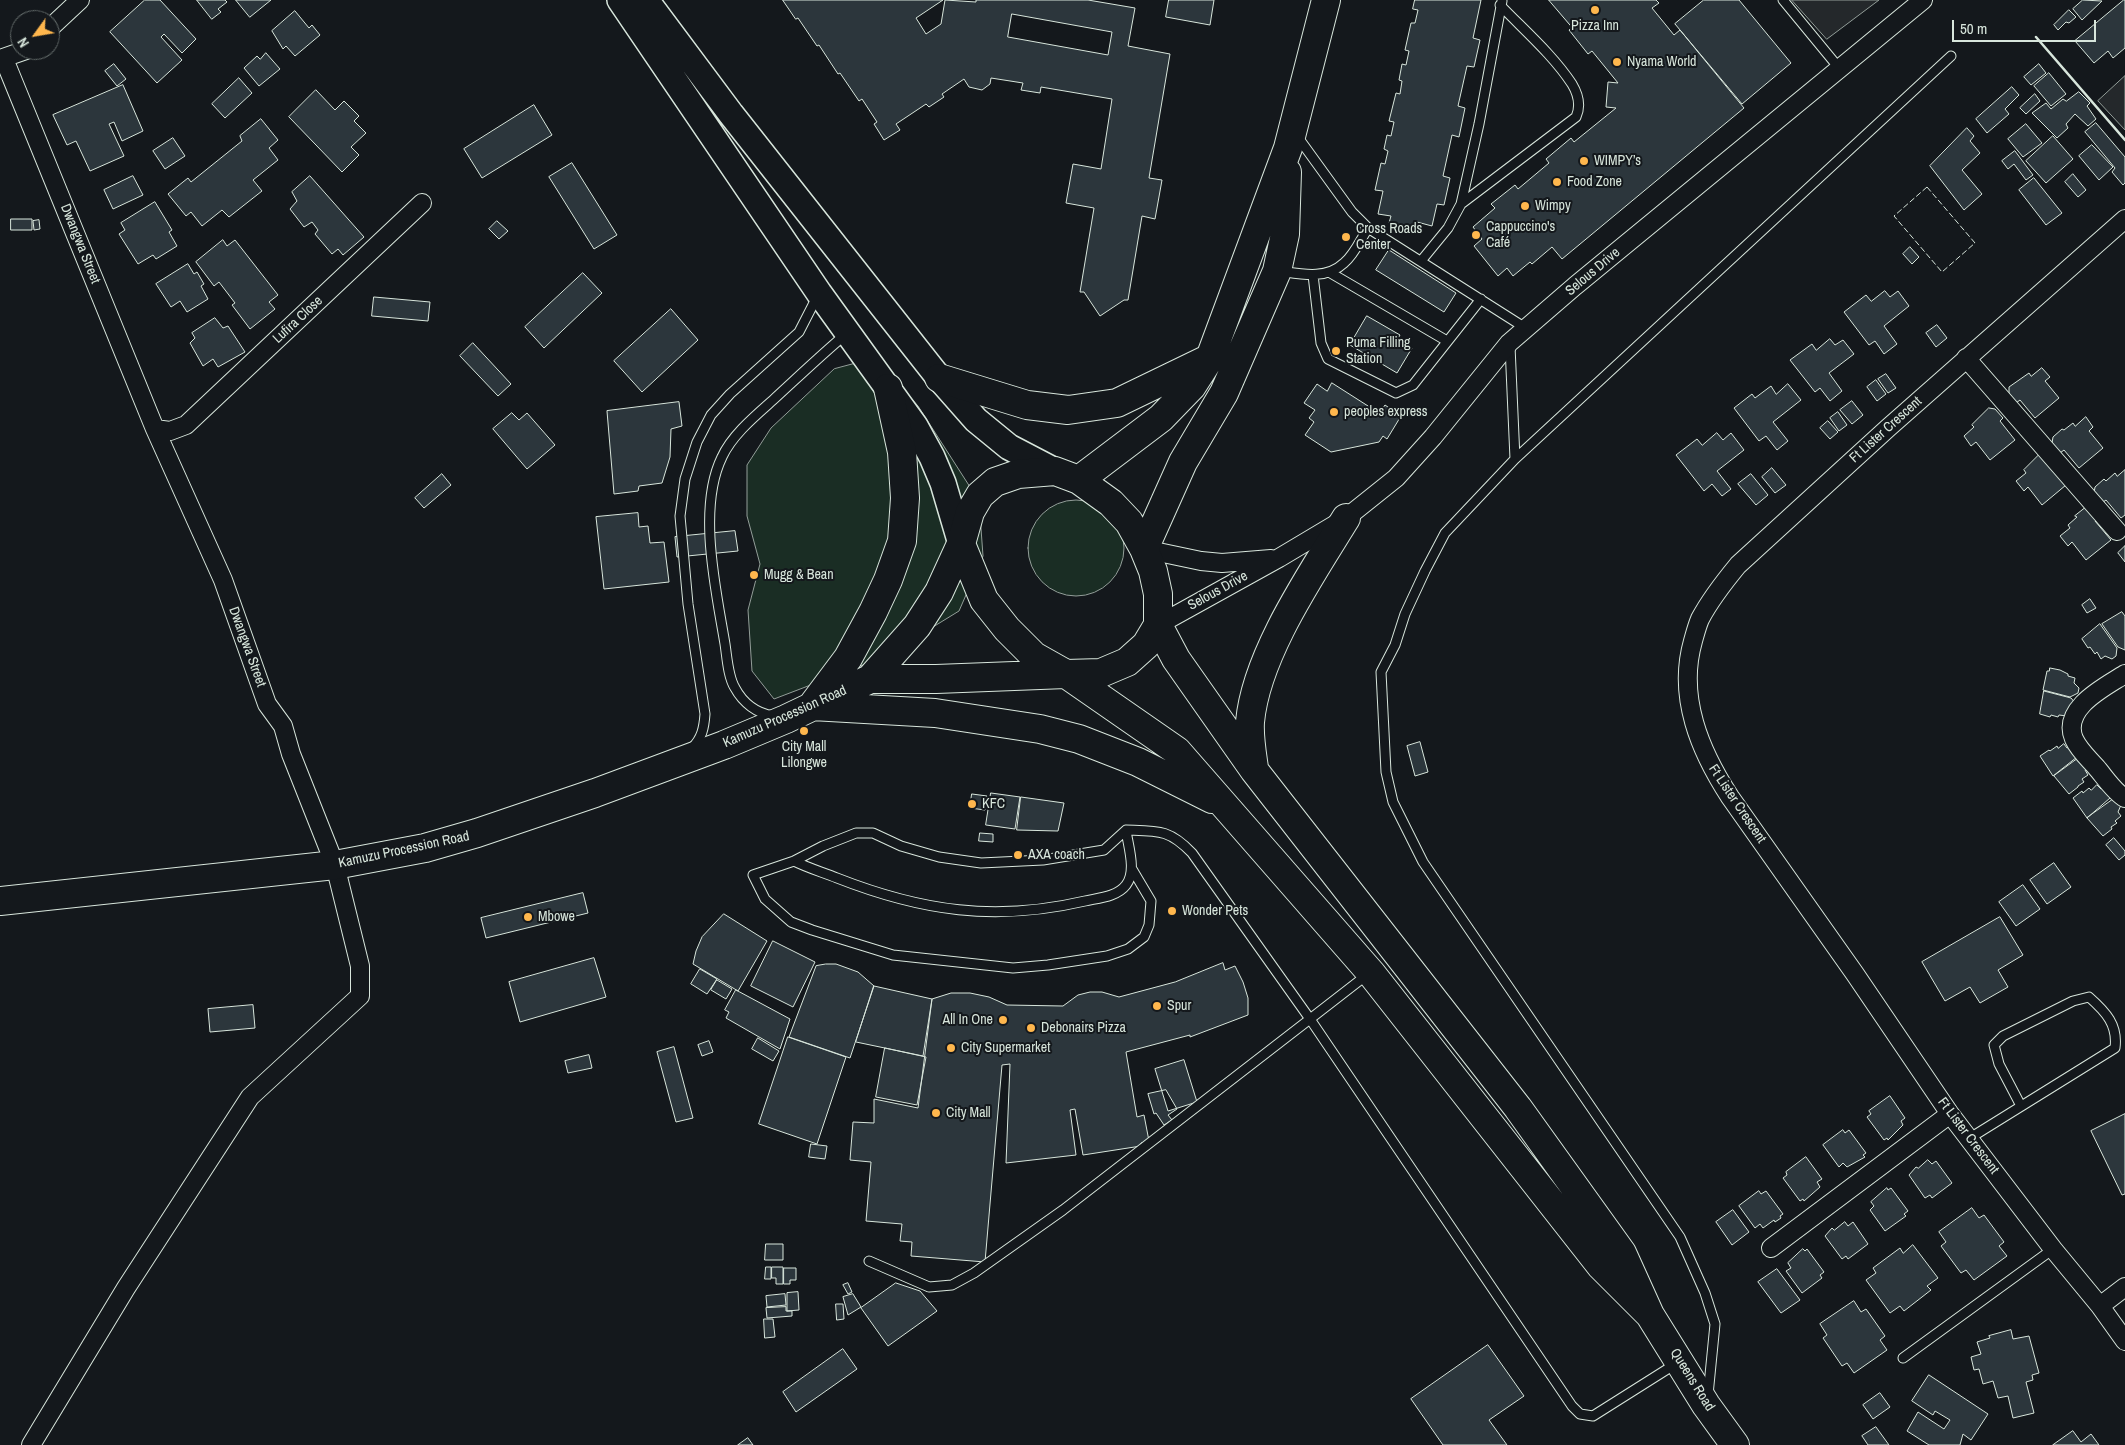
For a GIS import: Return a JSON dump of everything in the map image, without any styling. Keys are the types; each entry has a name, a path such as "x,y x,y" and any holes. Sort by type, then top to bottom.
{"highway":[{"path":"1067,475 1161,418 1192,386 1210,358 1290,139 1326,0"},
{"path":"1144,549 1183,462 1224,393 1277,271 1285,234 1290,139"},
{"path":"939,378 1027,405 1068,410 1117,403 1210,358"},
{"path":"812,706 848,658 873,612 902,541 905,498 902,452 888,388"},
{"path":"870,679 916,626 939,592 962,544 970,512 980,495 994,482 1018,474 1067,475 1111,503 1123,516 1144,549 1154,571 1158,594 1158,625 1176,659 1254,770 1518,1108 1622,1253 1650,1314"},
{"path":"1254,770 1250,723 1258,683 1275,642 1303,588 1346,518"},
{"path":"962,544 984,600 1007,629 1034,656 1066,674 1177,751 1370,973 1601,1266 1650,1314"},
{"path":"870,679 936,679 1101,673 1128,662 1146,645 1158,625"},
{"name":"Kamuzu Procession Road","path":"0,901 335,865 425,848 477,834 678,761 786,719 870,679"},
{"path":"812,706 935,713 1040,728 1079,739 1138,762 1225,805"},
{"name":"Queens Road","path":"1650,1314 1706,1405 1735,1445"}],"main road":[{"path":"620,0 819,293 914,426 932,457 943,483 962,544"},
{"path":"646,0 731,114 939,378 976,420 1002,442 1067,475"}],"street":[{"path":"60,19 80,0"},
{"name":"Selous Drive","path":"1158,625 1279,558 1346,518 1396,478 1433,437 1509,343 1575,286 1923,0"},
{"name":"Dwangwa Street","path":"2,59 163,430 223,580 267,704 283,726 291,754 335,865 360,966 360,996 250,1097 132,1280 31,1445"},
{"name":"Lufira Close","path":"163,430 186,425 422,203"},
{"name":"Ft Lister Crescent","path":"2125,219 1966,358 1738,565 1720,588 1700,620 1690,654 1688,688 1698,737 1714,773 1855,974 1950,1114 2053,1249 2100,1306 2125,1341"},
{"path":"1966,358 2117,531"},
{"name":"Selous Drive","path":"1144,549 1201,561 1222,563 1279,558"},
{"path":"2125,674 2082,705 2074,715 2072,728 2074,738 2081,750 2122,797 2125,798"},
{"path":"1771,1248 1950,1114"},
{"path":"2100,1306 2125,1287"}],"lane":[{"path":"1783,0 1839,68"},
{"path":"1461,204 1576,117 1579,111 1578,100 1572,85 1501,2"},
{"path":"1421,261 1448,228 1461,204 1479,124 1501,2"},
{"path":"1706,1405 1715,1324 1705,1293 1680,1237 1423,862 1393,802 1388,779 1381,672 1395,645 1405,614 1445,533 1515,459 1951,56"},
{"path":"1290,139 1368,228 1527,329"},
{"path":"1277,271 1313,275 1329,272 1344,264 1368,228"},
{"path":"1329,272 1447,341"},
{"path":"1313,275 1321,343 1328,359 1396,393 1413,385 1480,299"},
{"path":"678,761 698,742 704,729 705,714 688,604 680,516 685,478 697,442 711,415 730,394 799,332 819,293"},
{"path":"786,719 766,715 749,706 734,687 721,619 711,543 711,500 722,456 736,437 758,414 848,332"},
{"path":"1509,343 1515,459"},
{"path":"1126,830 1132,869 1151,901 1150,925 1144,937 1128,949 1106,956 1048,965 1013,968 893,955 791,922 765,899 753,876 794,861 823,846 856,833 873,833 901,846 939,857 982,863 1043,860 1104,850 1126,830 1157,831 1179,840 1192,853 1310,1019 1576,1410 1580,1414 1593,1416 1680,1362"},
{"path":"794,861 874,893 928,907 970,913 1073,904 1116,893 1127,885 1132,869"},
{"path":"869,1261 929,1287 952,1285 974,1273 1062,1210 1370,973"},
{"path":"1970,1138 2115,1048 2117,1034 2103,1010 2089,997 2073,1001 2003,1036 1994,1045 1999,1064 2021,1106"},
{"path":"1903,1358 2053,1249"}],"green space":[{"path":"876,358 918,406 979,501 983,556 959,611 884,657 774,699 752,671 748,610 760,564 747,516 747,465 771,428 834,369"},
{"path":"1076,500 1094,504 1110,514 1120,530 1124,548 1120,566 1110,582 1094,592 1076,596 1058,592 1042,582 1032,566 1028,548 1032,530 1042,514 1058,504"}],"shaded area":[{"path":"1792,0 1879,0 1827,39"},
{"path":"2125,76 2125,130 2098,101"}],"building":[{"path":"145,0 160,0 196,39 182,53 164,34 161,37 182,60 157,83 110,32"},
{"path":"197,0 225,0 227,2 218,9 221,12 212,19"},
{"path":"236,0 271,0 250,17"},
{"path":"783,0 943,0 916,18 926,34 941,24 945,0 976,2 976,0 1088,0 1135,8 1128,46 1170,54 1149,178 1162,180 1155,219 1142,216 1128,300 1124,300 1100,316 1084,292 1080,292 1094,208 1066,203 1073,164 1101,169 1112,99 1041,87 1040,93 1021,90 1023,83 991,78 990,84 982,90 969,87 964,79 942,94 944,97 929,107 926,104 896,124 900,130 884,140 874,124 877,122 862,99 859,101 819,45 817,46 798,18 796,19","holes":["1012,14 1112,32 1108,55 1008,37"]},
{"path":"1169,0 1214,0 1210,25 1166,17"},
{"path":"1415,0 1481,0 1473,38 1480,40 1474,67 1467,66 1458,106 1465,108 1459,137 1452,135 1443,176 1450,178 1444,205 1437,204 1432,226 1417,222 1415,229 1389,223 1391,216 1378,214 1383,191 1375,190 1381,163 1385,164 1388,151 1384,149 1387,135 1391,136 1394,122 1389,121 1396,93 1400,94 1402,81 1399,80 1402,64 1406,65 1409,51 1405,50 1411,23 1415,23 1418,10 1413,9"},
{"path":"1549,0 1656,0 1659,3 1652,8 1674,35 1680,30 1744,108 1562,259 1552,247 1532,264 1530,262 1513,276 1507,268 1498,276 1474,246 1482,239 1473,227 1495,208 1491,204 1515,185 1518,189 1549,163 1546,159 1571,138 1574,142 1616,108 1606,107 1608,82 1618,83 1592,51 1588,54 1569,30 1572,28"},
{"path":"1704,0 1739,0 1791,63 1742,104 1675,24"},
{"path":"2083,0 2102,1 2082,20 2073,9"},
{"path":"2124,0 2125,48 2113,58 2108,51 2094,63 2075,41"},
{"path":"2069,10 2076,17 2069,23 2066,22 2058,30 2054,25"},
{"path":"295,11 309,28 312,25 320,35 295,56 286,46 283,49 272,31"},
{"path":"266,53 280,69 259,86 244,68 257,56 260,59"},
{"path":"114,64 126,79 117,86 105,71"},
{"path":"2039,64 2046,73 2031,85 2024,77"},
{"path":"2049,73 2066,94 2051,106 2034,86"},
{"path":"239,78 252,93 225,118 212,104"},
{"path":"123,85 143,131 122,141 114,122 109,124 124,156 90,171 76,141 67,145 53,115"},
{"path":"2012,87 2019,95 2005,109 2009,114 1987,133 1976,119"},
{"path":"316,90 335,110 344,101 359,116 354,121 366,133 351,147 359,155 342,172 289,117"},
{"path":"2079,92 2090,103 2087,106 2096,119 2088,126 2075,114 2066,124 2068,128 2057,138 2032,113 2046,103 2051,109 2063,99 2066,101"},
{"path":"2035,94 2040,101 2026,114 2020,108"},
{"path":"534,105 552,135 482,178 464,149"},
{"path":"261,119 278,140 269,148 278,160 253,180 262,191 229,217 222,210 202,226 191,212 186,216 168,194 188,178 191,182 242,141 240,136"},
{"path":"2096,123 2125,157 2125,183 2123,185 2112,172 2115,168 2085,132"},
{"path":"2026,124 2042,143 2023,157 2008,139"},
{"path":"1967,128 1974,136 1970,141 1980,153 1962,170 1982,194 1964,210 1930,166"},
{"path":"2053,136 2073,159 2046,183 2026,161"},
{"path":"173,138 185,156 165,169 153,151"},
{"path":"2092,145 2113,167 2099,180 2079,156"},
{"path":"2015,151 2033,175 2026,180 2014,164 2008,169 2002,161"},
{"path":"572,163 617,235 594,249 549,177"},
{"path":"2073,174 2086,190 2078,197 2065,182"},
{"path":"133,176 143,195 113,209 104,190"},
{"path":"310,176 364,237 343,255 338,249 332,254 315,234 318,230 312,222 304,227 290,209 297,201 292,192"},
{"path":"2034,178 2062,213 2046,225 2019,190"},
{"path":"155,202 172,230 169,232 177,246 156,259 153,255 138,264 119,234 125,230 121,223"},
{"path":"11,219 32,219 32,230 11,230"},
{"path":"39,220 40,229 34,230 33,221"},
{"path":"497,221 508,231 499,239 489,229"},
{"path":"223,240 227,246 235,240 278,295 269,302 275,309 250,329 232,305 235,303 219,282 214,286 196,262"},
{"path":"1910,247 1919,257 1912,264 1903,254"},
{"path":"1389,250 1456,293 1444,312 1376,270"},
{"path":"188,264 194,274 197,272 204,284 201,286 208,299 187,312 180,301 171,307 156,284"},
{"path":"583,273 602,293 544,348 525,327"},
{"path":"1885,291 1890,297 1898,291 1909,306 1884,326 1897,344 1884,354 1875,341 1869,345 1844,312 1866,295 1871,301"},
{"path":"374,297 430,302 428,321 372,316"},
{"path":"671,309 698,340 642,392 614,361"},
{"path":"1367,316 1400,335 1397,340 1412,348 1397,373 1350,345"},
{"path":"215,318 223,328 228,326 245,352 218,367 213,359 203,366 190,343 195,338 192,333"},
{"path":"1937,325 1947,338 1936,347 1926,333"},
{"path":"1830,339 1835,345 1843,340 1854,354 1829,373 1842,391 1830,401 1820,388 1815,392 1790,360 1812,344 1816,350"},
{"path":"473,343 511,384 498,396 460,356"},
{"path":"2042,368 2050,377 2045,381 2059,398 2035,418 2020,400 2016,403 2009,393 2009,387 2029,373 2031,376"},
{"path":"1886,374 1896,388 1888,393 1878,379"},
{"path":"1876,380 1886,394 1877,401 1867,387"},
{"path":"1332,383 1379,413 1385,405 1401,416 1387,439 1383,436 1379,442 1331,452 1305,435 1314,422 1309,418 1315,410 1304,403 1317,384 1327,391"},
{"path":"1788,384 1801,400 1773,422 1788,441 1777,450 1766,436 1759,441 1734,408 1752,394 1755,398 1771,386 1776,394"},
{"path":"1852,401 1863,415 1852,424 1840,410"},
{"path":"679,402 682,426 671,429 670,457 662,483 639,486 638,491 614,494 607,411"},
{"path":"1989,408 1995,409 2003,418 2000,421 2015,440 1990,460 1976,442 1971,446 1964,436"},
{"path":"1838,412 1847,425 1839,431 1830,418"},
{"path":"512,413 519,420 527,413 555,445 527,469 493,429"},
{"path":"2086,417 2093,427 2089,431 2103,448 2079,468 2064,450 2060,453 2052,443 2053,437 2062,429 2064,430 2073,423 2075,426"},
{"path":"1828,421 1838,432 1830,439 1820,428"},
{"path":"1717,433 1723,440 1731,433 1744,450 1717,471 1731,489 1722,496 1712,484 1704,491 1676,455 1697,439 1702,445"},
{"path":"2041,453 2066,485 2042,505 2028,487 2024,491 2016,481 2026,473 2024,470"},
{"path":"1772,468 1786,485 1775,493 1762,477"},
{"path":"2125,470 2125,515 2121,518 2106,500 2102,503 2094,493 2095,487 2104,479 2106,481 2115,473 2117,476"},
{"path":"442,474 451,485 424,508 415,498"},
{"path":"1751,474 1768,495 1756,505 1738,484"},
{"path":"2085,508 2091,509 2099,518 2095,521 2111,540 2086,560 2072,542 2068,546 2060,536 2070,528 2068,525 2077,517 2075,516"},
{"path":"638,513 639,527 648,526 650,543 664,542 669,582 604,589 596,517"},
{"path":"735,531 738,551 677,557 675,537"},
{"path":"2125,546 2125,562 2118,553"},
{"path":"2090,599 2096,608 2087,613 2082,605"},
{"path":"2122,612 2125,616 2125,650 2118,647 2102,624"},
{"path":"2100,624 2117,648 2116,656 2112,659 2105,656 2101,659 2097,652 2095,654 2090,647 2088,648 2082,639"},
{"path":"2050,668 2060,670 2068,674 2068,676 2075,678 2074,683 2079,688 2078,693 2070,697 2043,690 2047,671"},
{"path":"2044,691 2071,698 2076,704 2067,716 2059,715 2058,717 2051,715 2050,717 2040,714"},
{"path":"1420,742 1428,772 1415,776 1407,746"},
{"path":"2064,744 2077,757 2053,776 2040,756"},
{"path":"2077,759 2087,769 2085,770 2088,775 2082,779 2084,782 2069,794 2054,776"},
{"path":"2097,785 2101,789 2103,788 2111,792 2110,798 2087,818 2073,798 2082,791 2083,793 2089,788 2091,790"},
{"path":"991,793 1020,797 1015,829 986,825"},
{"path":"972,794 987,796 985,810 970,808"},
{"path":"1021,797 1064,803 1058,831 1017,830"},
{"path":"2112,800 2117,801 2121,805 2118,812 2121,816 2115,821 2117,823 2111,827 2112,829 2103,836 2087,818"},
{"path":"980,833 993,834 993,842 979,841"},
{"path":"2114,838 2125,851 2125,855 2119,860 2106,845"},
{"path":"2054,863 2071,887 2047,904 2030,880"},
{"path":"2023,885 2040,909 2016,926 1999,902"},
{"path":"583,893 588,913 486,938 481,918"},
{"path":"724,914 767,941 738,991 693,964 702,937"},
{"path":"2000,917 2023,955 1998,970 2008,987 1980,1003 1970,987 1945,1001 1922,962"},
{"path":"773,941 815,962 793,1007 751,986"},
{"path":"594,958 606,997 520,1022 509,982"},
{"name":"City Mall","path":"1223,963 1225,970 1235,966 1243,982 1248,998 1248,1015 1190,1037 1190,1035 1126,1052 1137,1117 1144,1115 1149,1141 1141,1143 1141,1146 1083,1155 1075,1109 1070,1110 1076,1155 1006,1163 1010,1064 1002,1065 985,1262 911,1256 912,1242 900,1241 902,1224 866,1221 871,1162 850,1160 853,1122 874,1123 874,1099 918,1108 932,999 951,993 970,993 989,997 1007,1005 1063,1006 1078,995 1102,992 1119,997 1175,982"},
{"path":"836,964 858,972 874,986 850,1058 789,1037 816,966"},
{"path":"700,969 717,979 707,994 691,984"},
{"path":"717,980 732,989 726,999 711,990"},
{"path":"874,986 932,999 923,1056 856,1042"},
{"path":"736,990 790,1019 780,1049 726,1018 729,1012 725,1010"},
{"path":"253,1005 255,1028 210,1032 208,1009"},
{"path":"788,1037 846,1057 817,1144 759,1124"},
{"path":"758,1038 779,1051 773,1061 752,1049"},
{"path":"709,1041 713,1052 702,1056 698,1045"},
{"path":"674,1047 693,1118 676,1122 657,1052"},
{"path":"885,1048 926,1057 917,1105 876,1097"},
{"path":"589,1055 592,1068 568,1073 565,1061"},
{"path":"1184,1060 1197,1102 1168,1111 1155,1069"},
{"path":"1166,1090 1177,1109 1168,1115 1172,1120 1164,1125 1156,1113 1154,1114 1148,1094"},
{"path":"1890,1096 1905,1118 1901,1121 1903,1125 1888,1140 1887,1138 1884,1140 1867,1117 1871,1114 1869,1111"},
{"path":"2125,1114 2125,1194 2122,1195 2091,1131"},
{"path":"1843,1130 1845,1133 1849,1130 1866,1153 1863,1155 1865,1157 1847,1167 1843,1163 1839,1167 1823,1145"},
{"path":"811,1144 827,1146 825,1159 809,1157"},
{"path":"1806,1157 1822,1179 1817,1182 1820,1187 1804,1201 1803,1199 1800,1201 1783,1178 1787,1175 1786,1172"},
{"path":"1928,1160 1932,1164 1936,1161 1952,1183 1932,1198 1930,1195 1925,1198 1909,1175 1916,1167 1918,1168"},
{"path":"1887,1188 1888,1190 1891,1188 1908,1211 1904,1214 1906,1216 1885,1231 1870,1210 1874,1206 1871,1202"},
{"path":"1759,1191 1761,1194 1766,1191 1783,1214 1780,1216 1781,1218 1775,1222 1774,1220 1763,1228 1760,1224 1755,1228 1739,1206"},
{"path":"1972,1208 1979,1218 1984,1215 2004,1242 1999,1246 2007,1256 1974,1280 1966,1270 1961,1273 1941,1246 1946,1242 1939,1232"},
{"path":"1733,1210 1749,1232 1732,1245 1716,1222"},
{"path":"1845,1222 1848,1226 1853,1222 1868,1244 1848,1259 1846,1256 1842,1259 1825,1236 1832,1228 1834,1230"},
{"path":"766,1244 783,1244 783,1260 765,1260"},
{"path":"1913,1245 1938,1278 1927,1286 1931,1290 1904,1311 1900,1306 1890,1313 1866,1280 1876,1273 1873,1268 1900,1248 1903,1253"},
{"path":"1803,1249 1805,1251 1807,1249 1824,1272 1820,1275 1822,1278 1802,1293 1786,1271 1791,1268 1788,1263"},
{"path":"766,1267 771,1267 771,1279 765,1279"},
{"path":"772,1267 783,1267 783,1284 776,1284 776,1278 772,1278"},
{"path":"784,1268 796,1268 796,1280 790,1280 790,1284 784,1284"},
{"path":"1777,1269 1800,1300 1781,1313 1758,1282"},
{"path":"848,1283 852,1292 848,1294 843,1285"},
{"path":"896,1283 920,1291 937,1311 888,1346 861,1308"},
{"path":"798,1292 799,1310 787,1311 787,1293"},
{"path":"785,1294 786,1305 767,1307 766,1296"},
{"path":"853,1294 861,1307 848,1315 843,1297"},
{"path":"1854,1301 1861,1312 1866,1309 1885,1336 1880,1340 1887,1350 1854,1373 1847,1363 1842,1366 1823,1338 1827,1335 1820,1324"},
{"path":"836,1304 843,1304 844,1319 837,1320"},
{"path":"786,1307 786,1311 792,1311 792,1316 767,1318 766,1308"},
{"path":"764,1319 773,1319 775,1337 765,1338"},
{"path":"2011,1330 2013,1339 2029,1336 2039,1373 2032,1375 2033,1380 2026,1382 2034,1413 2013,1418 2008,1396 1998,1398 1993,1381 1983,1384 1979,1369 1974,1370 1971,1357 1981,1354 1977,1342 1990,1338 1989,1336"},
{"path":"1488,1345 1524,1396 1489,1420 1507,1445 1443,1445 1411,1399"},
{"path":"843,1349 857,1369 796,1412 783,1392"},
{"path":"1929,1375 1988,1414 1971,1440 1963,1434 1960,1445 1929,1445 1907,1431 1918,1412 1944,1429 1950,1420 1935,1411 1933,1415 1912,1401"},
{"path":"1880,1393 1890,1407 1873,1419 1863,1405"},
{"path":"1876,1427 1889,1445 1868,1445 1862,1436"},
{"path":"2073,1431 2081,1442 2091,1434 2099,1445 2053,1445"},
{"path":"748,1438 753,1445 738,1445"}],"fence":[{"path":"1927,187 1975,243 1942,272 1894,216 1927,187"}],"wall":[{"path":"2036,37 2125,140"}],"place":[{"name":"Pizza Inn","path":"1595,10"},
{"name":"Nyama World","path":"1617,62"},
{"name":"WIMPY’s","path":"1584,161"},
{"name":"Food Zone","path":"1557,182"},
{"name":"Wimpy","path":"1525,206"},
{"name":"Cappuccino's Café","path":"1476,235"},
{"name":"Cross Roads Center","path":"1346,237"},
{"name":"Puma Filling Station","path":"1336,351"},
{"name":"peoples express","path":"1334,412"},
{"name":"Mugg & Bean","path":"754,575"},
{"name":"City Mall Lilongwe","path":"804,731"},
{"name":"KFC","path":"972,804"},
{"name":"AXA coach","path":"1018,855"},
{"name":"Wonder Pets","path":"1172,911"},
{"name":"Mbowe","path":"528,917"},
{"name":"Spur","path":"1157,1006"},
{"name":"All In One","path":"1003,1020"},
{"name":"Debonairs Pizza","path":"1031,1028"},
{"name":"City Supermarket","path":"951,1048"},
{"name":"City Mall","path":"936,1113"}]}
